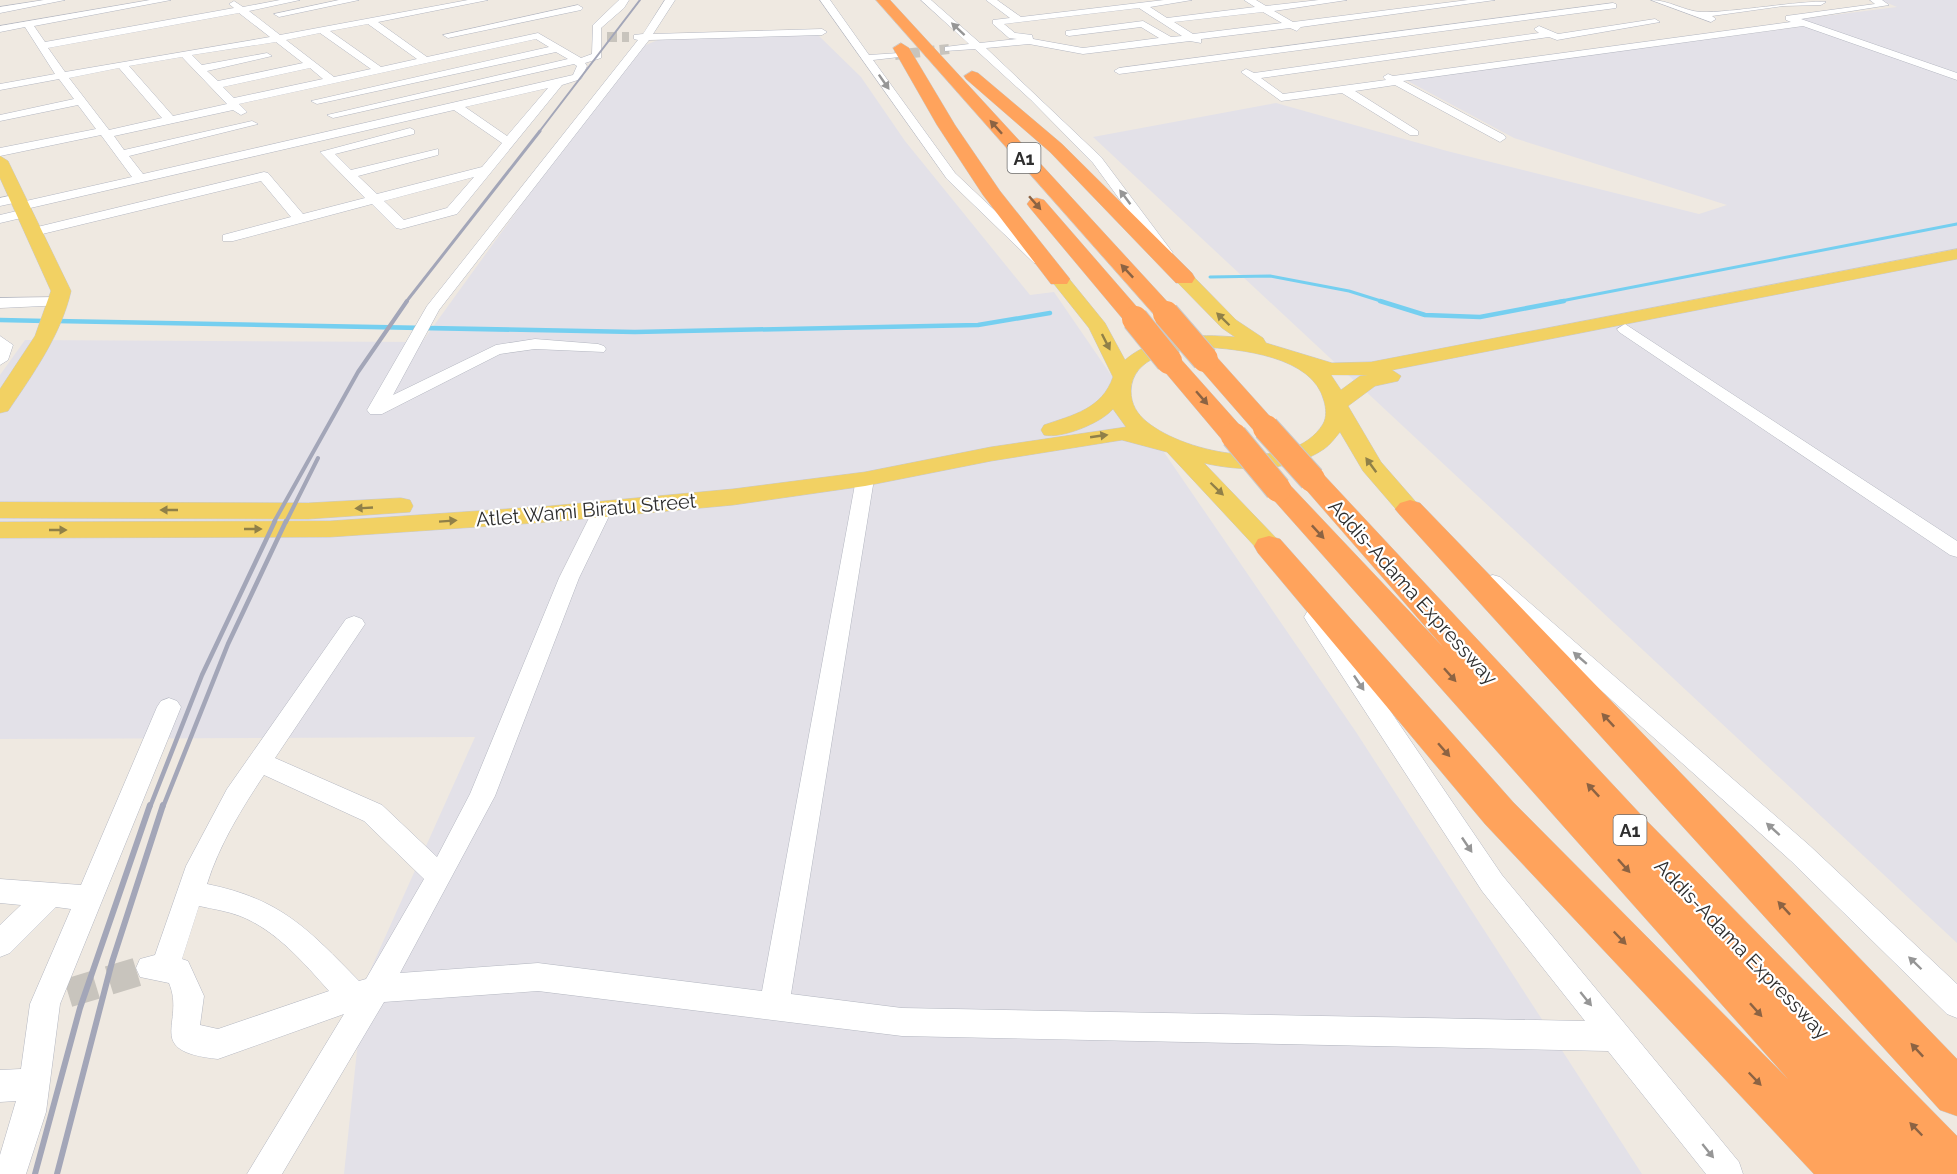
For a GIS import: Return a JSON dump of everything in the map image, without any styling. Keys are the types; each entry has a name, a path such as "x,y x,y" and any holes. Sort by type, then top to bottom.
{"highway":[{"path":"880,6 898,51 946,125 993,195 1059,279"},
{"path":"880,6 1056,148 1184,278"},
{"name":"Addis-Adama Expressway","path":"880,6 1166,314 1266,428 1295,484 1906,1174"},
{"path":"898,51 970,127"},
{"name":"Addis-Adama Expressway","path":"1023,188 1234,436 1295,484 1442,626 1753,962 1957,1171"},
{"path":"1410,509 1957,1093"},
{"path":"1269,546 1498,813 1848,1174"}],"main road":[{"path":"0,406 52,318 61,291 34,232 16,205 2,170"},
{"path":"1184,278 1228,324 1271,350 1331,369 1371,368 1957,254"},
{"path":"1059,279 1098,327 1120,383 1127,416 1139,428 1170,446 1207,458 1240,461 1273,459 1301,452 1322,440 1335,425 1337,406 1368,381 1957,264"},
{"path":"2,516 308,511 779,483 989,448 1066,427 1096,415 1134,361 1152,351 1175,344 1230,342 1271,350"},
{"path":"1294,359 1322,379 1331,390 1337,406 1371,466 1410,509"},
{"name":"Atlet Wami Biratu Street","path":"2,516 330,529 602,510 779,483 866,479 989,448 1122,433 1170,446"},
{"path":"1170,446 1231,503 1269,546"}],"street":[{"path":"0,8 41,0"},
{"path":"0,8 60,0"},
{"path":"0,29 166,0"},
{"path":"229,0 331,80"},
{"path":"41,46 187,24 240,10 295,0"},
{"path":"252,19 354,0"},
{"path":"0,87 184,53 209,45 221,50 483,0"},
{"path":"333,115 597,57 603,37 595,31 589,15 562,0"},
{"path":"440,29 589,15 621,6 624,0"},
{"path":"598,349 535,344 496,350 376,410 409,346 432,309 645,37 670,0"},
{"path":"825,0 921,138 951,176 1059,279"},
{"path":"926,0 1035,98 1098,160 1184,278"},
{"path":"991,0 1019,20"},
{"path":"1090,0 1106,10"},
{"path":"1074,49 1059,40 1012,36 996,22 1187,0"},
{"path":"1249,0 1500,138"},
{"path":"1069,33 1342,0"},
{"path":"949,49 1029,41 1083,51 1490,0"},
{"path":"1598,0 1623,10"},
{"path":"1656,0 1740,30"},
{"path":"1699,15 1778,2 1875,0 1884,5 1789,18 1957,77"},
{"path":"404,3 471,50"},
{"path":"1146,3 1166,21 1203,44"},
{"path":"1046,5 1062,14"},
{"path":"1119,71 1613,6"},
{"path":"1634,14 1689,35"},
{"path":"1513,18 1557,37 1663,25"},
{"path":"371,22 425,60"},
{"path":"1213,51 1253,76 1281,98 1394,80 1805,23"},
{"path":"28,24 62,76 140,179"},
{"path":"1143,24 1170,41"},
{"path":"265,30 288,25"},
{"path":"323,31 379,70"},
{"path":"629,37 822,32"},
{"path":"1253,76 1551,34"},
{"path":"0,152 170,120 331,80 538,36 578,61 581,72 577,77 558,83 350,130 263,136 122,154"},
{"path":"350,130 317,101 559,48"},
{"path":"200,69 292,51"},
{"path":"867,58 898,51"},
{"path":"184,53 263,136"},
{"path":"454,54 511,93"},
{"path":"122,65 170,120"},
{"path":"216,85 311,65"},
{"path":"410,132 326,152 401,225 452,211 558,83"},
{"path":"1344,89 1414,133"},
{"path":"0,118 82,101"},
{"path":"456,106 509,143"},
{"path":"396,120 462,176"},
{"path":"0,219 16,205 140,179 263,136"},
{"path":"350,174 442,158"},
{"path":"228,238 488,169"},
{"path":"34,232 264,176 300,219"},
{"path":"0,303 52,318"},
{"path":"1625,329 1957,550"},
{"path":"0,341 5,345 0,360"},
{"path":"774,1006 866,479"},
{"path":"1410,509 1800,853 1957,1004"},
{"path":"263,1174 365,993 440,877 482,796 569,578 602,510"},
{"path":"1269,546 1492,883 1727,1174"},
{"path":"354,624 236,796 198,866 190,892 157,969 178,971 189,996 184,1032 198,1042 218,1044 365,993 538,977 902,1022 1615,1036"},
{"path":"10,1174 30,1112 33,1084 57,999 89,898 169,707"},
{"path":"260,762 373,813 440,877"},
{"path":"0,891 89,898"},
{"path":"190,892 248,907 271,919 365,993"},
{"path":"0,944 50,895"},
{"path":"0,1086 33,1084"}],"shaded area":[{"path":"1880,0 1957,0 1957,943 1093,137 1276,103 1447,151 1699,214 1727,205 1514,138 1404,79 1814,25 1801,19 1897,7"},
{"path":"817,34 861,77 905,141 1030,295 1054,292 1356,732 1642,1174 344,1174 364,984 475,737 0,739 0,375 25,340 422,342 629,56 643,46 658,40"}],"waterway":[{"path":"1556,302 1957,224"},
{"path":"1210,277 1270,276 1349,291 1384,302"},
{"path":"1380,301 1425,315 1480,317 1564,301"},
{"path":"56,321 635,332 978,325 1050,313"},
{"path":"0,320 46,321"}],"tunnel":[{"path":"607,37 629,37"},
{"path":"895,55 949,49"},
{"path":"68,993 150,968"}],"railway":[{"path":"539,132 640,0"},
{"path":"406,302 540,131"},
{"path":"274,522 358,372 407,301"},
{"path":"286,522 318,458"},
{"path":"150,807 202,675 275,521"},
{"path":"163,807 228,644 286,521"},
{"path":"35,1174 80,1008 150,805"},
{"path":"57,1174 112,962 163,805"}]}
